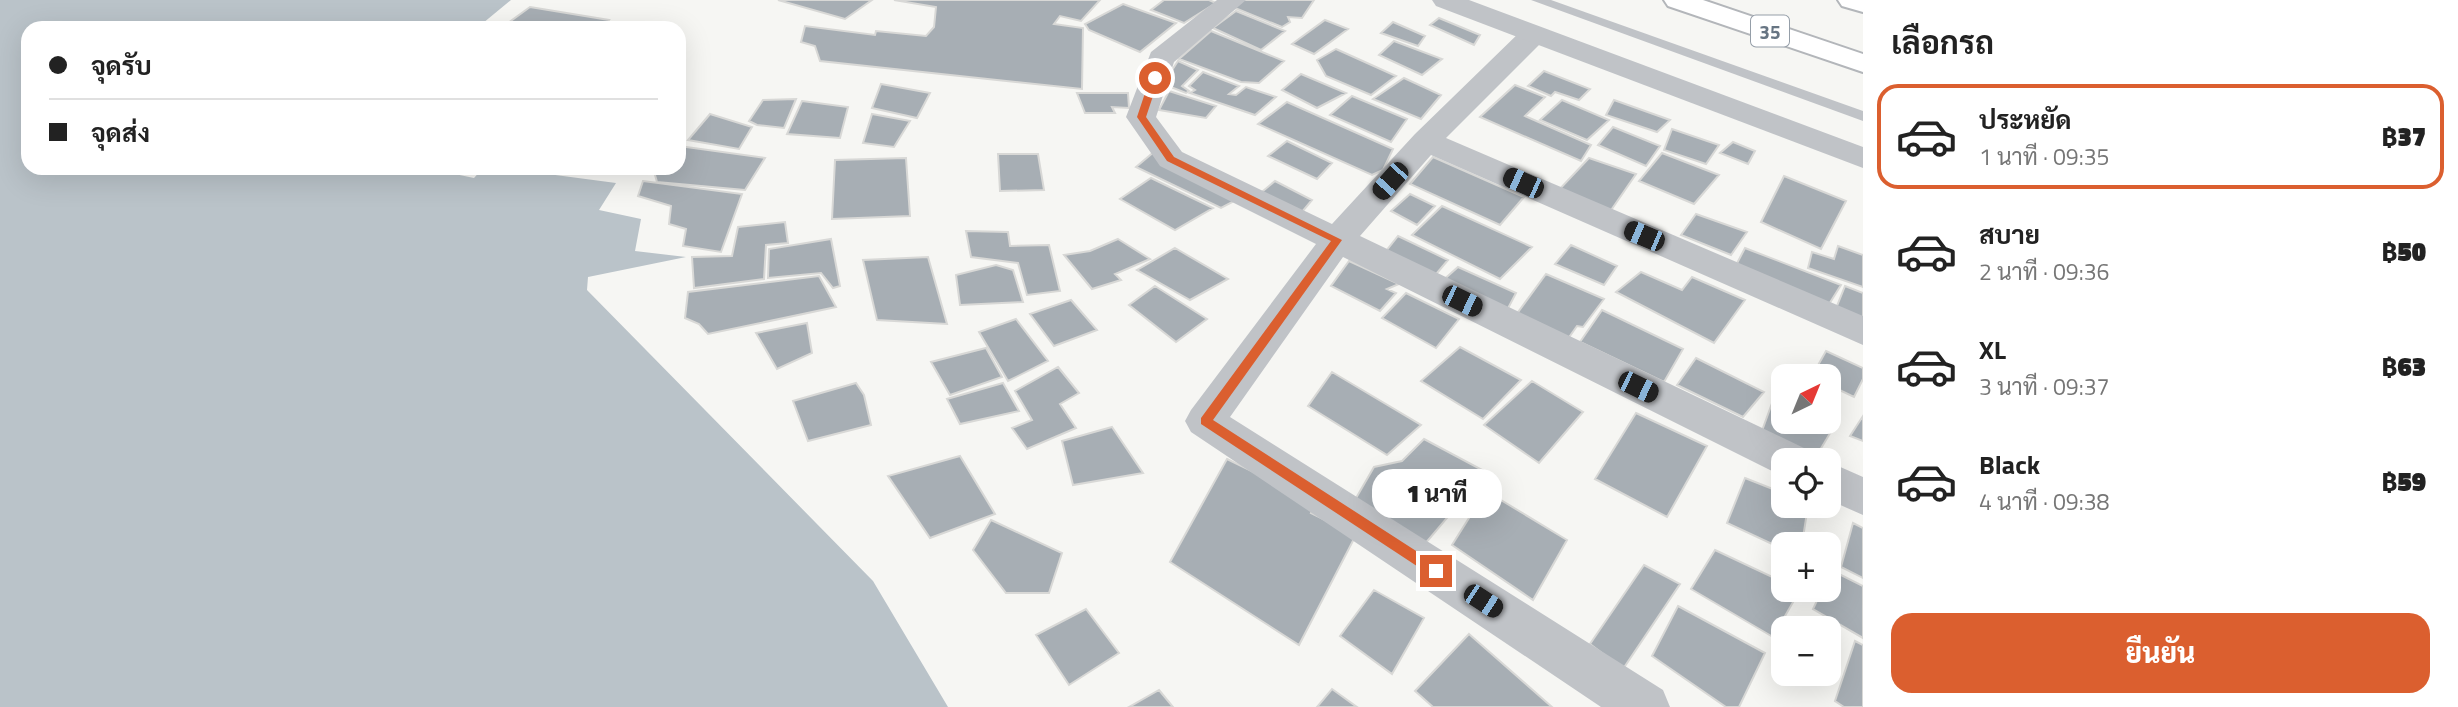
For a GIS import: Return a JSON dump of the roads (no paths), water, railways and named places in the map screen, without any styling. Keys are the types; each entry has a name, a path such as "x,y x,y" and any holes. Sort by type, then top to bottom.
{"highway":[{"name":"35","path":"1677,0 1863,63"},
{"path":"1851,0 1863,4"}],"street":[{"path":"1233,0 1161,58 1141,117 1171,159 1771,452"},
{"path":"1445,0 1536,18 1863,158"},
{"path":"1536,18 1337,240 1205,421 1645,707"},
{"path":"1426,141 1863,331"},
{"path":"1841,486 1863,496"}],"lane":[{"path":"1536,18 1863,116"}]}
